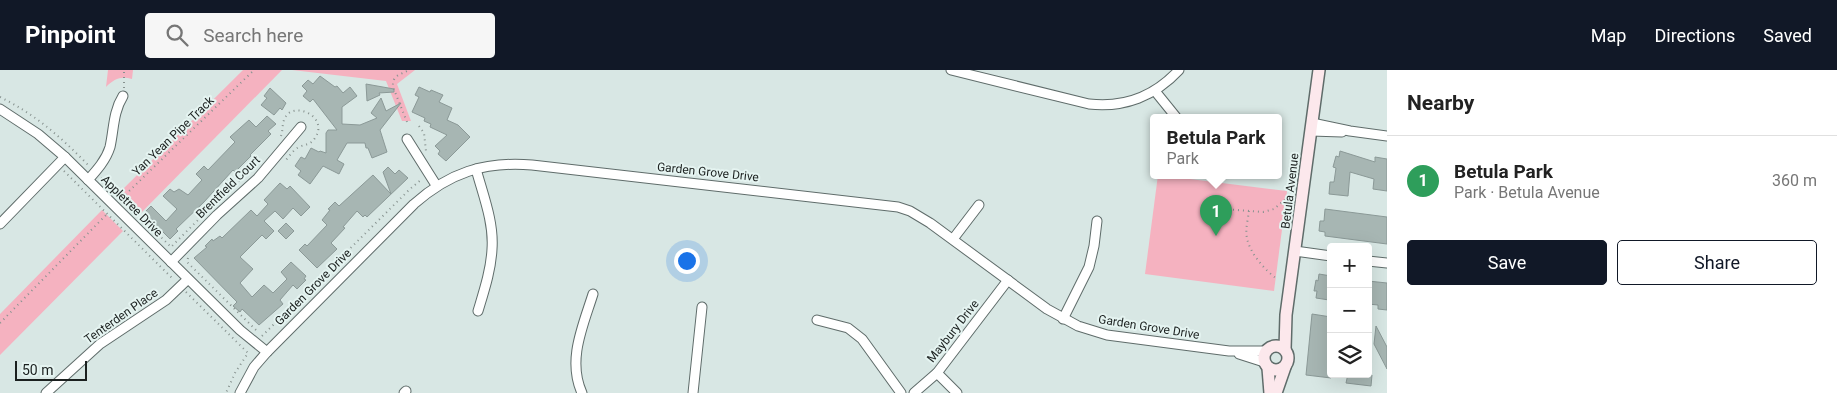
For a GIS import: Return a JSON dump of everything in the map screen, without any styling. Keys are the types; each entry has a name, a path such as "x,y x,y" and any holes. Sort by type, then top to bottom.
{"street":[{"path":"952,70 1099,105 1131,101 1155,91 1179,70"},
{"name":"Betula Avenue","path":"1270,393 1272,355 1286,315 1296,252 1319,70"},
{"path":"1155,91 1174,114"},
{"path":"88,180 107,155 115,113 124,96"},
{"name":"Appletree Drive","path":"0,109 38,134 66,158 264,355"},
{"path":"1312,127 1339,127 1350,131 1387,136"},
{"name":"Brentfield Court","path":"171,262 217,215 258,178 301,128"},
{"path":"407,139 436,185"},
{"path":"0,224 66,158"},
{"name":"Garden Grove Drive","path":"240,393 264,355 403,214 436,185 476,169 502,164 532,165 886,205 904,209 921,216 1063,319 1078,326 1107,335 1229,352 1272,355"},
{"path":"476,169 489,214 492,239 491,262 478,310"},
{"path":"953,239 979,204"},
{"path":"1063,319 1089,268 1097,221"},
{"path":"1296,252 1327,256"},
{"path":"1372,262 1387,264"},
{"name":"Tenterden Place","path":"46,393 100,344 154,309 188,279"},
{"name":"Maybury Drive","path":"914,393 937,373 1008,280"},
{"path":"582,393 576,370 576,352 593,294"},
{"path":"693,393 702,307"},
{"path":"817,320 848,328 862,339 901,393"},
{"path":"1272,355 1279,370 1285,367"},
{"name":"Betula Avenue","path":"1272,355 1289,356 1276,393"},
{"path":"937,373 957,393"}],"path":[{"path":"124,70 124,96"},
{"name":"Yan Yean Pipe Track","path":"0,323 122,198 254,70"},
{"path":"407,122 393,87 393,81 397,75 409,70"},
{"path":"0,97 35,117 69,145 171,247 202,215"},
{"path":"278,140 282,134 284,120 292,112 304,111 314,117 317,122 318,128 315,139 310,144 294,150 282,165"},
{"path":"419,126 424,133 425,145 430,157"},
{"path":"209,209 260,160"},
{"path":"58,165 248,353 235,373 226,393"},
{"path":"194,253 187,262 263,337 410,189 430,174"},
{"path":"1223,209 1270,211 1287,198"},
{"path":"1249,211 1246,236 1249,244 1264,268 1277,279"}],"shaded area":[{"path":"108,70 133,70 132,79 118,79 106,87"},
{"path":"243,70 282,70 140,214 118,194"},
{"path":"292,70 415,70 397,84 411,121 402,121 386,81"},
{"path":"1157,179 1190,179 1287,191 1274,291 1145,274"},
{"path":"102,210 123,231 0,355 0,314"}],"building":[{"path":"320,76 335,87 337,86 343,93 350,87 357,96 342,107 342,124 360,125 377,118 371,113 381,98 386,111 401,103 380,130 387,152 372,158 365,143 347,143 337,160 344,164 339,174 323,166 310,184 298,175 301,171 295,166 301,157 305,159 311,148 326,153 326,133 328,130 337,130 313,99 310,102 303,96 307,91 302,86 308,80 313,84"},
{"path":"366,84 394,89 394,92 379,93 380,95 367,101"},
{"path":"419,87 443,95 439,102 452,108 447,120 458,125 470,137 446,161 438,154 440,151 435,146 447,135 430,127 431,124 424,121 425,118 412,112 419,97 415,95"},
{"path":"270,88 286,103 282,110 280,108 274,115 261,105 267,98 264,96"},
{"path":"267,116 276,124 268,131 271,134 176,229 178,231 170,239 144,213 151,206 166,221 177,209 163,196 170,189 174,192 179,189 188,195 202,180 196,174 204,166 208,170 235,142 230,137 249,120 256,127"},
{"path":"1340,151 1375,162 1375,157 1387,159 1387,191 1373,189 1374,179 1350,172 1348,196 1329,194 1330,182 1334,182 1336,168 1333,167 1336,156 1339,157"},
{"path":"388,167 395,174 399,170 408,178 367,217 365,215 363,217 357,211 331,243 337,249 317,268 299,250 305,244 307,246 327,225 322,220 330,210 328,209 335,202 339,206 373,175 391,194 383,172"},
{"path":"280,183 287,189 290,186 310,207 301,216 293,208 283,219 275,211 264,221 274,231 266,239 262,235 240,257 253,269 240,283 252,297 264,285 273,293 287,279 281,272 291,262 306,276 304,279 306,280 297,289 293,285 280,300 283,304 259,325 242,309 240,312 233,306 237,302 194,258 207,247 205,246 212,239 213,241 220,236 222,238 251,210 257,216 268,204 264,200"},
{"path":"1325,209 1387,217 1387,244 1325,236 1325,232 1319,231 1320,221 1324,221"},
{"path":"286,223 294,231 286,239 278,231"},
{"path":"1319,274 1327,275 1327,300 1316,298 1317,291 1314,291 1316,280 1318,281"},
{"path":"1372,281 1387,283 1387,310 1378,309 1378,305 1372,304"},
{"path":"1312,314 1327,316 1327,378 1306,375"},
{"path":"1376,326 1387,347 1387,369 1374,344"},
{"path":"1347,378 1372,378 1371,386 1346,383"}],"place":[{"name":"Betula Park","path":"1216,236"}]}
